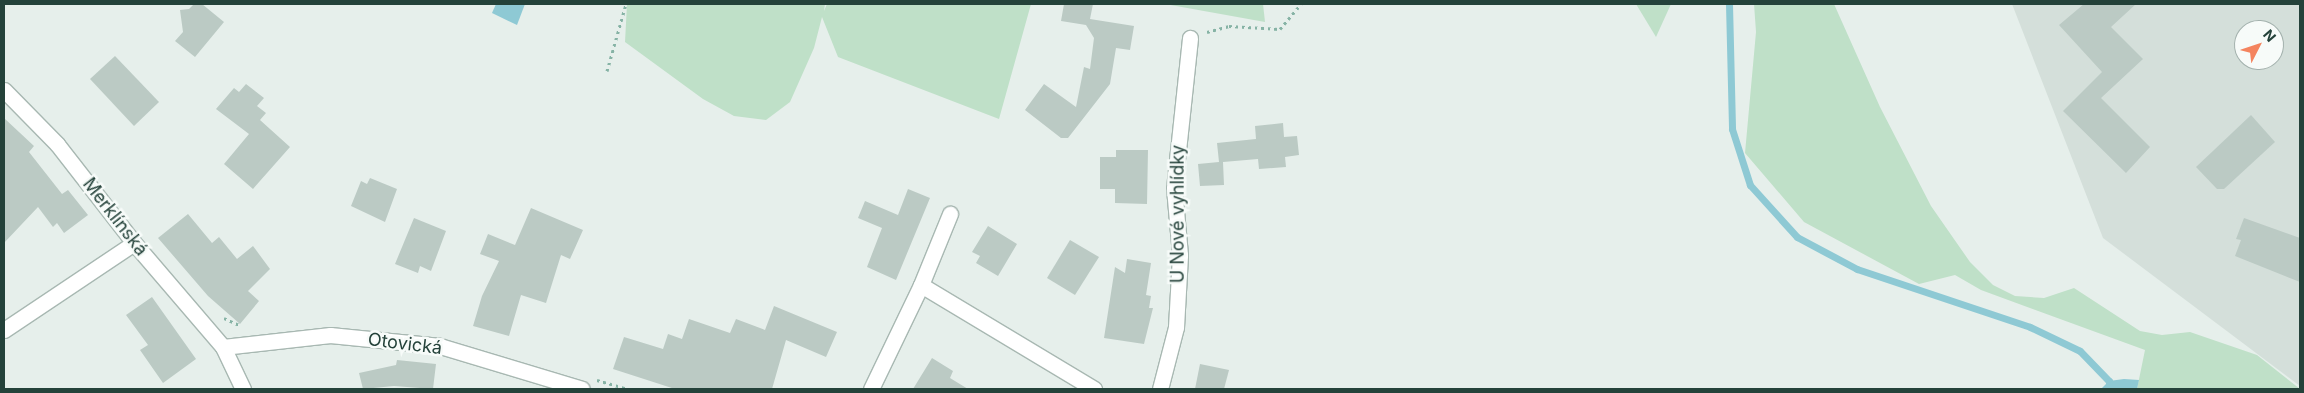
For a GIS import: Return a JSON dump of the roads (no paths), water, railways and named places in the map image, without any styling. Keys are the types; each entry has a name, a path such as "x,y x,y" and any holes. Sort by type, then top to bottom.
{"street":[{"name":"U Nové vyhlídky","path":"1160,389 1176,327 1180,255 1174,188 1190,38"},
{"name":"Merklínská","path":"4,90 57,144 134,243 223,347 243,389"},
{"path":"871,389 921,286 950,214"},
{"path":"4,330 134,243"},
{"path":"921,286 1094,389"},
{"name":"Otovická","path":"223,347 330,335 440,346 586,383"}],"water":[{"path":"496,4 525,4 517,25 492,13"},
{"path":"2139,380 2137,389 2101,389 2109,381"}],"waterway":[{"path":"1729,4 1732,129 1750,185 1797,237 1857,269 2030,327 2080,351 2109,381 2109,389"}]}
